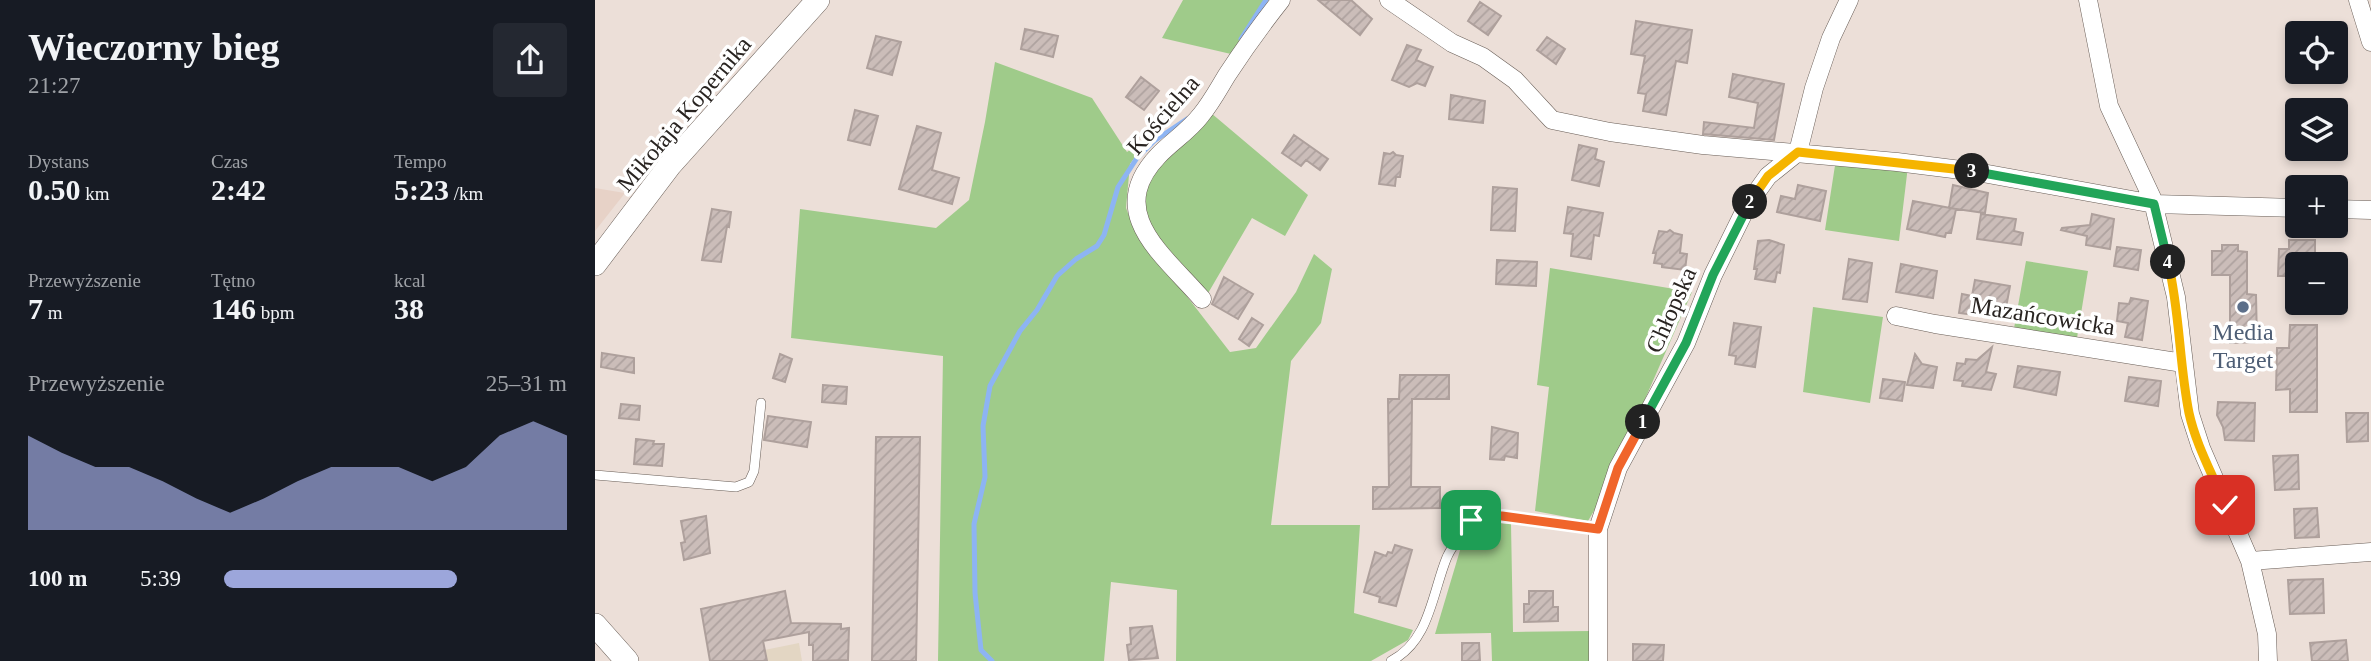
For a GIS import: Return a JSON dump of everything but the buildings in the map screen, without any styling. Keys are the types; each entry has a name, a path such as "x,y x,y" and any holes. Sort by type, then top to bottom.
{"street":[{"name":"Mikołaja Kopernika","path":"595,264 670,166 818,0"},
{"name":"Kościelna","path":"1202,299 1147,236 1136,214 1136,190 1146,169 1199,119 1281,0"},
{"path":"1389,0 1452,43 1483,57 1515,80 1552,120 1610,132 1703,145 1798,152 1976,172 2154,204 2285,208"},
{"path":"1798,152 1827,50 1849,0"},
{"path":"2088,0 2109,106 2154,204 2176,297 2190,414 2201,448 2250,561 2267,634 2268,661"},
{"path":"2358,0 2371,42"},
{"name":"Chłopska","path":"1598,661 1598,529 1618,468 1686,343 1713,275 1748,204 1768,176 1798,152"},
{"path":"2348,209 2371,210"},
{"name":"Mazańcowicka","path":"1896,316 2183,363"},
{"path":"2250,561 2371,552"},
{"path":"595,625 627,661"}],"lane":[{"path":"595,475 736,487 749,482 754,471 761,403"},
{"path":"1391,661 1404,654 1423,630 1448,554 1471,520 1502,516 1598,529"}],"shaded area":[{"path":"595,188 625,193 595,231"},
{"path":"799,643 802,661 710,661"}],"green space":[{"path":"1183,0 1265,0 1231,54 1162,38"},
{"path":"995,62 1092,98 1127,152 1150,136 1130,164 1126,208 1134,228 1230,352 1256,348 1296,292 1314,254 1332,269 1321,323 1291,361 1271,525 1360,525 1354,613 1413,630 1408,640 1371,661 1176,661 1177,590 1111,582 1104,661 938,661 943,356 791,338 800,209 936,228 969,200"},
{"path":"1211,113 1308,195 1285,236 1252,218 1207,295 1149,228 1140,192 1145,177"},
{"path":"1836,159 1908,166 1899,241 1825,230"},
{"path":"2026,261 2088,271 2076,344 2013,334"},
{"path":"1550,268 1692,292 1602,497 1588,521 1535,511 1549,387 1537,385"},
{"path":"1813,307 1883,317 1870,403 1803,392"},
{"path":"1484,522 1511,524 1513,632 1591,631 1592,661 1492,661 1491,633 1435,634 1461,547"}],"waterway":[{"path":"1241,39 1266,0"},
{"path":"992,661 981,650 975,593 974,524 985,477 983,426 990,386 1020,331 1037,310 1057,276 1076,259 1097,246 1104,235 1118,187 1137,158 1154,141 1187,119"}],"place":[{"name":"Media Target","path":"2243,307"}],"route":[{"path":"1471,520 1502,516 1598,529 1618,468 1686,343 1713,275 1748,204 1768,176 1798,152 1976,172 2154,204 2176,297 2190,414 2225,505"}]}
